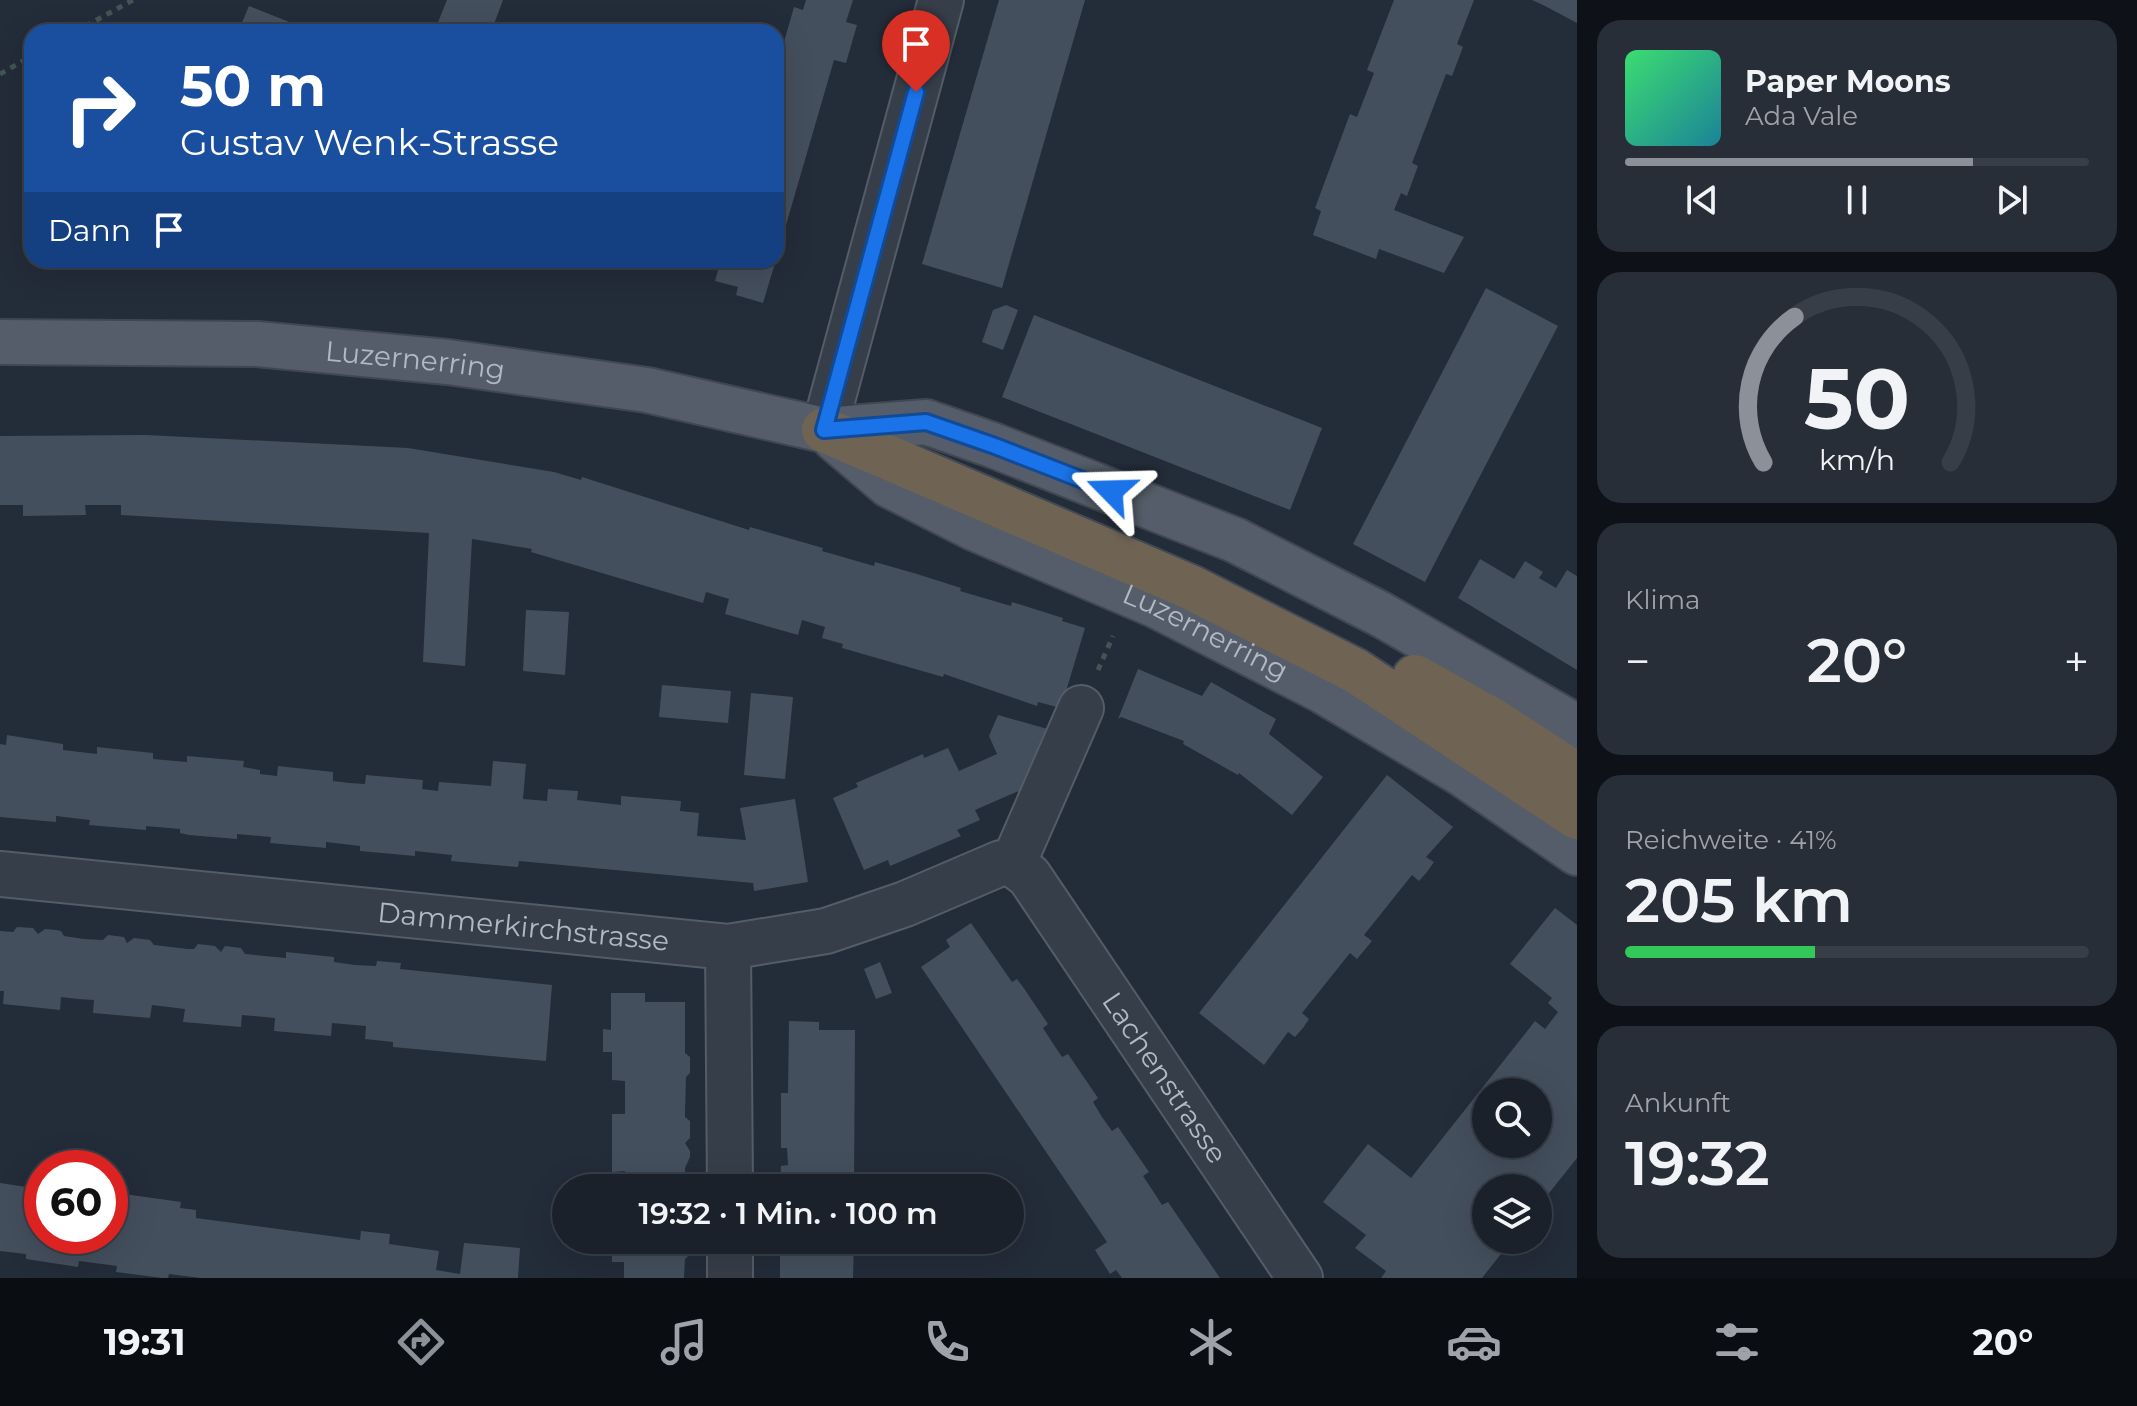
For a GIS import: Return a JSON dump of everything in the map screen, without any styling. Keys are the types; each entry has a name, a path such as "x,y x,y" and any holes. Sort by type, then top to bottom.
{"highway":[{"path":"824,430 940,462 1103,524 1241,586 1492,720 1577,775"},
{"path":"824,430 1190,587 1356,671 1577,817"}],"main road":[{"name":"Luzernerring","path":"0,342 257,344 448,362 647,390 824,430 926,422 1235,540 1382,615 1577,727"},
{"name":"Luzernerring","path":"824,430 889,485 976,529 1130,594 1323,691 1461,773 1577,853"}],"street":[{"path":"824,430 941,0"},
{"path":"1021,870 1081,708"},
{"name":"Dammerkirchstrasse","path":"0,874 728,947 826,931 905,904 1001,863 1021,870"},
{"name":"Lachenstrasse","path":"1021,870 1300,1278"},
{"path":"728,947 730,1174"},
{"path":"730,1254 730,1278"}],"path":[{"path":"90,24 133,0"},
{"path":"0,74 24,60"},
{"path":"1081,708 1130,594"}],"building":[{"path":"447,0 503,0 494,24 437,24"},
{"path":"806,0 853,0 846,22 857,25 846,63 834,60 784,232 784,42 794,7 803,10"},
{"path":"999,0 1085,0 1002,288 922,264"},
{"path":"1394,0 1474,0 1457,44 1463,47 1452,76 1446,74 1412,163 1418,166 1407,196 1401,193 1394,210 1464,237 1444,273 1379,249 1376,259 1313,235 1321,211 1315,208 1350,114 1357,117 1374,73 1367,70"},
{"path":"1532,0 1577,0 1577,23 1545,6"},
{"path":"249,6 294,24 241,24"},
{"path":"719,268 774,268 763,303 736,295 738,287 715,281"},
{"path":"1486,288 1558,326 1425,582 1353,544"},
{"path":"1006,305 1018,310 1003,350 982,342 993,310"},
{"path":"1034,315 1322,428 1290,510 1002,397"},
{"path":"146,435 408,448 554,472 581,480 582,477 749,530 750,527 823,548 822,551 874,566 875,562 917,574 1011,606 1012,602 1085,628 1061,708 1038,702 1037,706 944,674 943,677 842,648 843,644 822,638 825,627 802,620 798,635 725,614 729,599 706,592 703,603 531,552 532,549 472,539 465,666 423,662 429,533 121,515 121,505 85,505 86,515 23,516 23,505 0,505 0,436"},
{"path":"1480,559 1514,579 1525,561 1543,572 1539,578 1556,588 1567,570 1577,576 1577,670 1458,598"},
{"path":"526,610 569,612 565,675 523,671"},
{"path":"1138,669 1202,696 1211,682 1276,719 1269,734 1323,777 1292,815 1239,773 1183,744 1184,741 1121,717 1118,719"},
{"path":"662,685 731,691 728,723 659,717"},
{"path":"751,693 793,697 785,779 744,775"},
{"path":"998,715 1051,730 1028,787 975,810 980,820 957,830 961,836 890,866 888,860 864,870 833,798 858,787 856,783 923,754 924,758 948,748 959,771 997,754 989,736"},
{"path":"7,735 63,744 63,750 97,754 97,747 153,753 153,759 187,762 187,756 244,761 243,767 260,770 260,774 277,776 278,766 333,772 333,781 349,783 365,784 366,775 423,780 422,789 438,791 439,782 491,786 493,761 526,764 523,799 547,801 548,789 578,791 577,800 621,805 621,796 681,801 680,811 699,813 697,836 746,840 740,808 795,799 808,882 754,891 753,883 519,861 518,867 451,861 452,855 415,851 415,856 360,851 360,846 326,842 326,848 270,843 271,837 237,834 237,839 189,835 180,833 180,829 146,826 146,830 89,825 90,820 56,816 56,822 0,817 0,744 6,745"},
{"path":"1387,775 1453,827 1426,857 1434,862 1427,872 1419,881 1412,875 1364,935 1372,941 1357,959 1350,953 1302,1013 1309,1019 1303,1028 1295,1037 1288,1032 1264,1065 1199,1013"},
{"path":"1555,908 1577,925 1577,1158 1552,1189 1552,1174 1472,1174 1472,1254 1501,1254 1482,1278 1381,1278 1386,1271 1355,1248 1366,1235 1323,1202 1368,1144 1411,1178 1472,1101 1472,1158 1552,1158 1552,1078 1490,1078 1535,1021 1545,1029 1558,1012 1548,1003 1552,998 1510,964"},
{"path":"971,923 1012,982 1017,979 1023,987 1048,1024 1043,1028 1062,1057 1068,1054 1098,1098 1093,1102 1102,1117 1112,1131 1118,1127 1149,1172 1143,1176 1162,1205 1168,1202 1220,1278 1122,1278 1116,1270 1110,1274 1095,1250 1107,1242 921,967 950,947 946,940"},
{"path":"17,927 33,928 38,934 45,929 84,939 103,940 108,935 124,937 127,943 134,938 150,940 154,945 188,949 194,949 198,944 215,946 221,952 225,946 241,948 245,954 286,958 286,952 334,957 334,962 355,965 376,966 377,961 401,963 400,969 552,985 546,1061 393,1047 393,1042 365,1039 366,1026 332,1023 331,1036 274,1031 275,1018 242,1015 241,1027 183,1022 185,1009 152,1005 150,1018 93,1013 94,1000 61,997 60,1010 3,1004 4,991 0,991 0,931 13,932"},
{"path":"880,962 892,993 876,999 864,969"},
{"path":"611,993 645,993 645,1002 685,1002 685,1053 690,1057 690,1073 686,1077 685,1117 690,1121 690,1138 685,1143 690,1157 685,1174 612,1172 612,1114 625,1114 625,1081 612,1080 612,1052 603,1052 603,1029 611,1030"},
{"path":"789,1021 819,1022 819,1030 855,1030 854,1174 781,1174 781,1166 788,1165 787,1148 781,1148 781,1093 788,1093"},
{"path":"0,1183 24,1187 24,1254 0,1251"},
{"path":"128,1195 181,1202 180,1208 196,1210 196,1218 360,1240 361,1231 390,1234 389,1244 439,1251 436,1270 460,1274 464,1243 520,1248 518,1278 200,1278 169,1274 168,1278 162,1278 116,1272 117,1266 79,1261 78,1267 26,1259 26,1254 128,1254"},
{"path":"612,1254 689,1254 685,1259 684,1278 624,1278 624,1262 612,1262"},
{"path":"780,1254 854,1254 853,1278 780,1278"}],"route":[{"path":"916,92 824,430 926,422 1111,491"}]}
